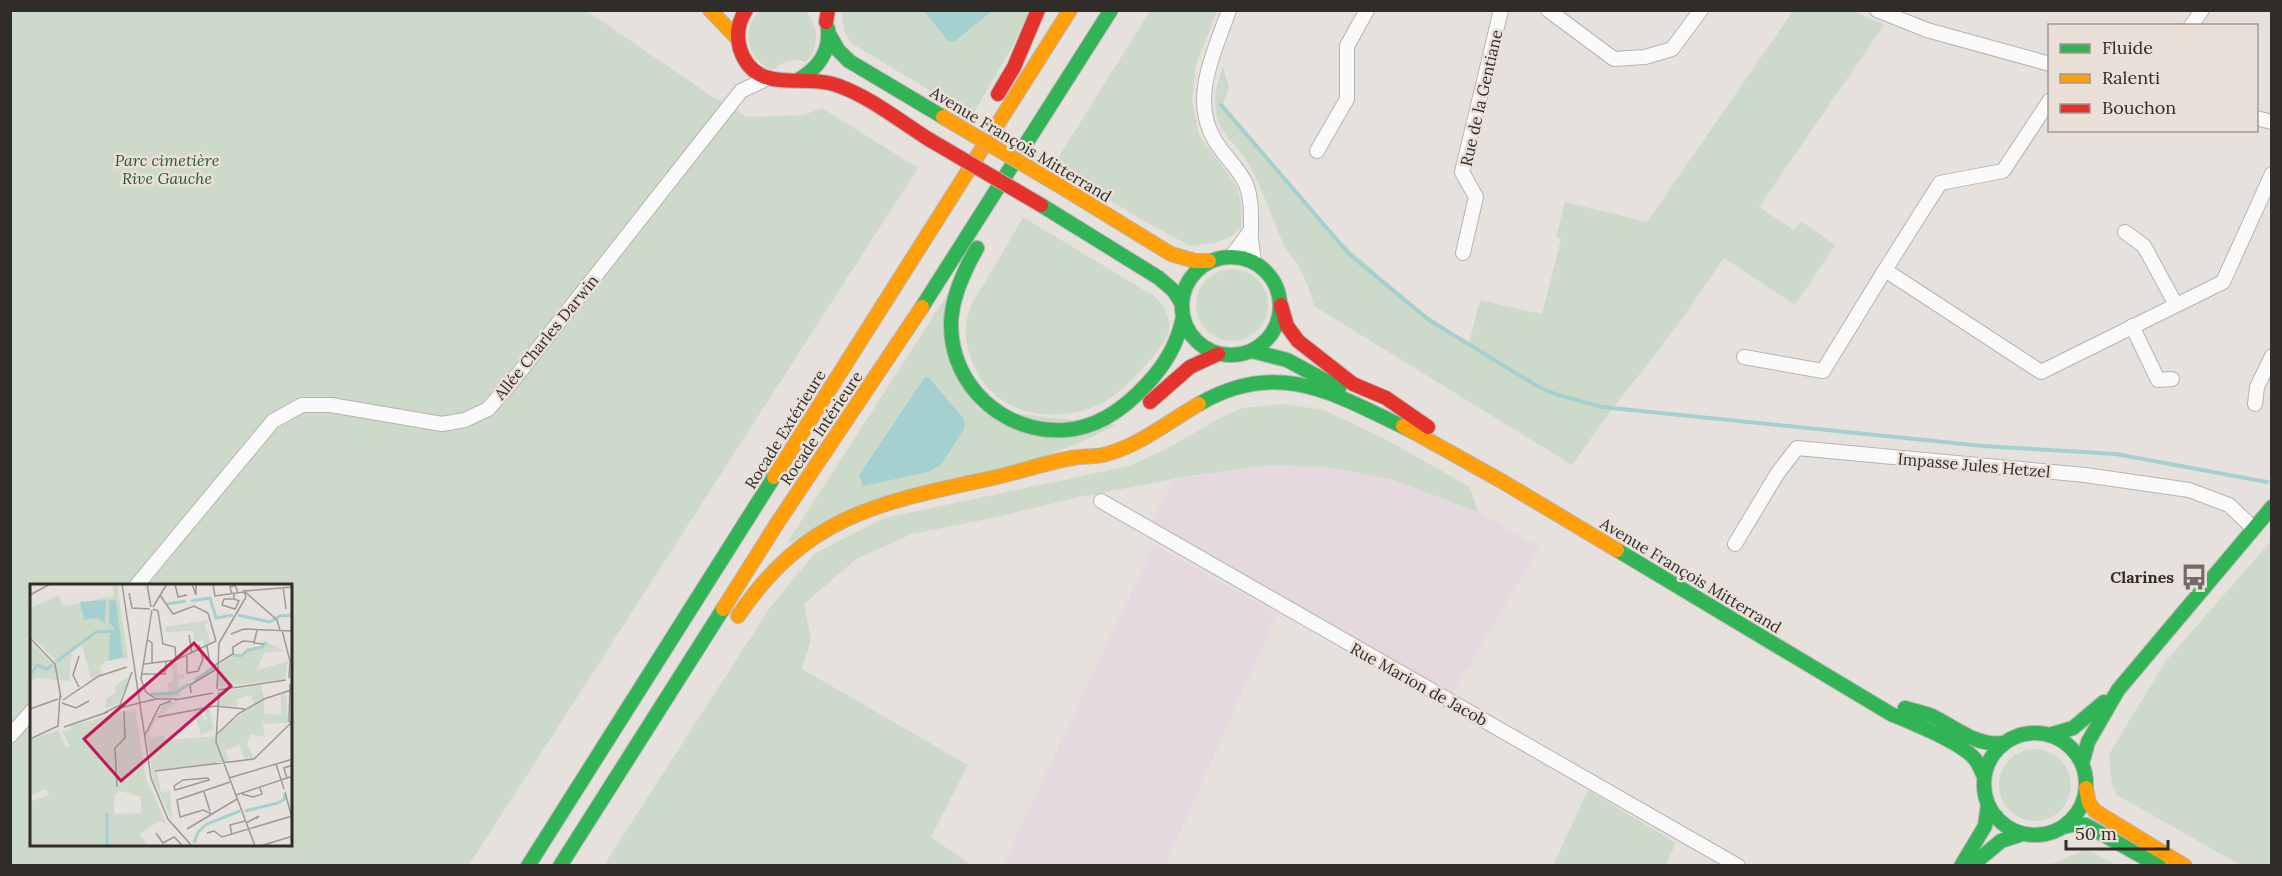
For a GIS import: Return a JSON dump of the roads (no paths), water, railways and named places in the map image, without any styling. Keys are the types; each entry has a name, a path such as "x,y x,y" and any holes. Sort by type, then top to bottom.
{"main road":[{"path":"710,10 737,38"},
{"path":"746,10 739,25 737,38 746,63 755,73 766,79 784,82 800,79 836,85 1041,205 1160,278 1174,291 1188,329 1196,340 1218,354"},
{"path":"969,170 989,112 1014,67 1038,10"},
{"name":"Rocade Extérieure","path":"528,866 1070,10"},
{"name":"Rocade Intérieure","path":"560,866 778,522 939,281 1111,10"},
{"name":"Avenue François Mitterrand","path":"800,79 812,72 822,61 827,48 826,19"},
{"name":"Avenue François Mitterrand","path":"826,19 838,50 849,61 1171,254 1195,261 1209,261 1232,256 1254,262 1270,275 1278,289 1287,326 1298,341 1353,384 1386,398 1505,483"},
{"path":"1094,36 1032,154 967,266 953,303 952,346 957,364 976,395 994,411 1013,422 1030,428 1063,431 1092,424 1112,413 1143,388 1172,352 1180,333 1184,291 1198,269 1209,261"},
{"path":"1252,351 1273,333 1279,320 1281,305"},
{"name":"Avenue François Mitterrand","path":"1139,412 1187,368 1204,357 1218,354 1235,355 1252,351 1269,352 1287,358 1505,483 1859,696 1891,714 1925,728 1968,753 1976,760 1984,776"},
{"path":"730,628 755,591 776,568 795,549 824,530 892,502 939,488 1015,473 1069,458 1102,455 1125,446 1222,391 1249,382 1281,380 1314,386 1414,432"},
{"path":"1069,458 1107,438"},
{"path":"2049,735 2063,734 2073,729 2118,690 2271,507"},
{"path":"2082,764 2088,742 2118,690"},
{"path":"623,765 647,751 685,694"},
{"name":"Avenue François Mitterrand","path":"1859,696 1931,715 1974,741 1995,745 2005,743"},
{"path":"2159,866 2086,825 2063,827 2036,836 2022,834 2002,823 1988,805 1984,791 1984,776 1991,758 2005,743 2021,735 2040,733 2062,741 2074,751 2082,764 2089,803 2094,811 2185,866"},
{"path":"2063,827 2075,816 2083,803 2086,788"},
{"path":"1961,866 1985,826 1988,805"},
{"path":"1971,866 2001,841 2022,834"}],"street":[{"path":"1229,10 1204,81 1204,112 1214,139 1245,184 1252,213 1254,262"},
{"path":"1317,151 1347,99 1347,46 1367,10"},
{"name":"Rue de la Gentiane","path":"1463,253 1476,197 1462,172 1502,10"},
{"path":"1548,10 1614,59 1645,57 1672,49 1701,10"},
{"path":"1877,10 1899,15 1927,30 2048,64"},
{"path":"2192,24 2202,10"},
{"name":"Allée Charles Darwin","path":"741,91 746,63"},
{"name":"Allée Charles Darwin","path":"138,584 273,421 302,405 331,405 442,424 465,420 488,409 511,383 741,91 766,79"},
{"path":"1744,357 1823,371 1940,183 2003,171 2048,102"},
{"path":"1885,270 2041,372 2223,282 2271,174"},
{"path":"1232,256 1251,230"},
{"path":"2126,232 2144,246 2176,305"},
{"path":"2132,326 2158,380 2172,379"},
{"path":"2255,404 2257,387 2271,356"},
{"name":"Impasse Jules Hetzel","path":"1735,544 1777,474 1797,448 2085,475 2189,490 2229,505 2253,528"},
{"name":"Rue Marion de Jacob","path":"1101,501 1738,866"},
{"path":"10,736 30,713"}],"water":[{"path":"924,11 992,11 955,41 949,42"},
{"path":"925,377 929,378 963,418 965,427 941,465 928,472 863,486 859,475"}],"waterway":[{"path":"1221,105 1350,255 1429,320 1537,386 1555,394 1602,407 1983,446 2116,454 2267,482"}],"place":[{"name":"Clarines","path":"2194,577"}],"park label":[{"name":"Parc cimetière Rive Gauche","path":"167,169"}]}
